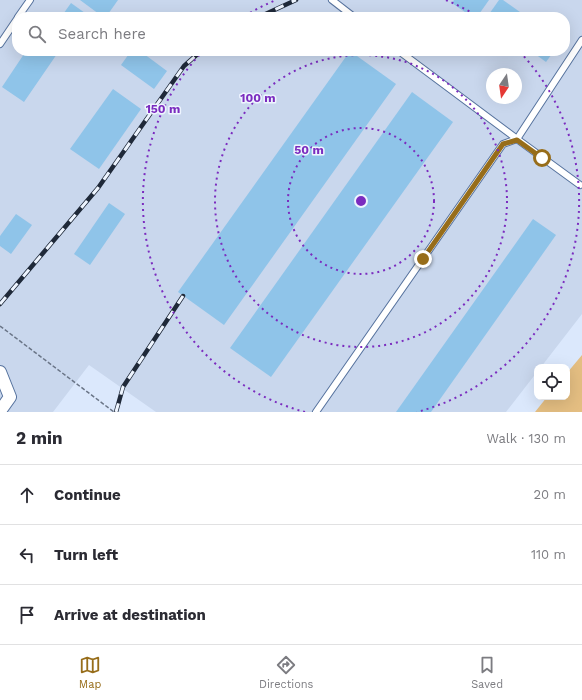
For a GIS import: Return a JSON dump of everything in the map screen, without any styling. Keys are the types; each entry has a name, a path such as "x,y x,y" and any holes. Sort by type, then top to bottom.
{"street":[{"path":"0,372 10,397 0,411"}],"lane":[{"path":"22,12 30,0"},
{"path":"332,0 348,12"},
{"path":"0,44 12,27"},
{"path":"316,412 503,144 517,140 582,40"},
{"path":"406,56 517,140 580,185"}],"path":[{"path":"0,326 114,412"}],"shaded area":[{"path":"0,0 582,0 582,314 543,364 534,364 534,376 506,412 156,412 89,365 53,412 0,412"},
{"path":"582,355 582,412 535,412 545,400 570,400 570,369"}],"building":[{"path":"80,0 118,0 110,12 96,12"},
{"path":"454,0 489,0 481,12 465,12 452,3"},
{"path":"499,0 503,0 520,12 491,12"},
{"path":"71,3 84,12 65,12"},
{"path":"23,56 56,56 24,102 2,87"},
{"path":"127,56 147,56 167,71 154,89 121,65"},
{"path":"346,56 357,56 396,84 224,325 178,292"},
{"path":"538,56 550,56 546,62"},
{"path":"113,89 141,109 99,169 70,149"},
{"path":"412,92 453,122 271,377 230,348"},
{"path":"109,203 125,214 90,265 74,254"},
{"path":"16,214 32,225 11,254 0,246 0,236"},
{"path":"533,219 556,235 431,412 396,412"}],"railway":[{"path":"270,12 296,0"},
{"path":"0,304 98,188 184,66 195,56"},
{"path":"116,412 123,387 183,296"}],"route":[{"path":"423,259 503,144 517,140 542,158"}]}
